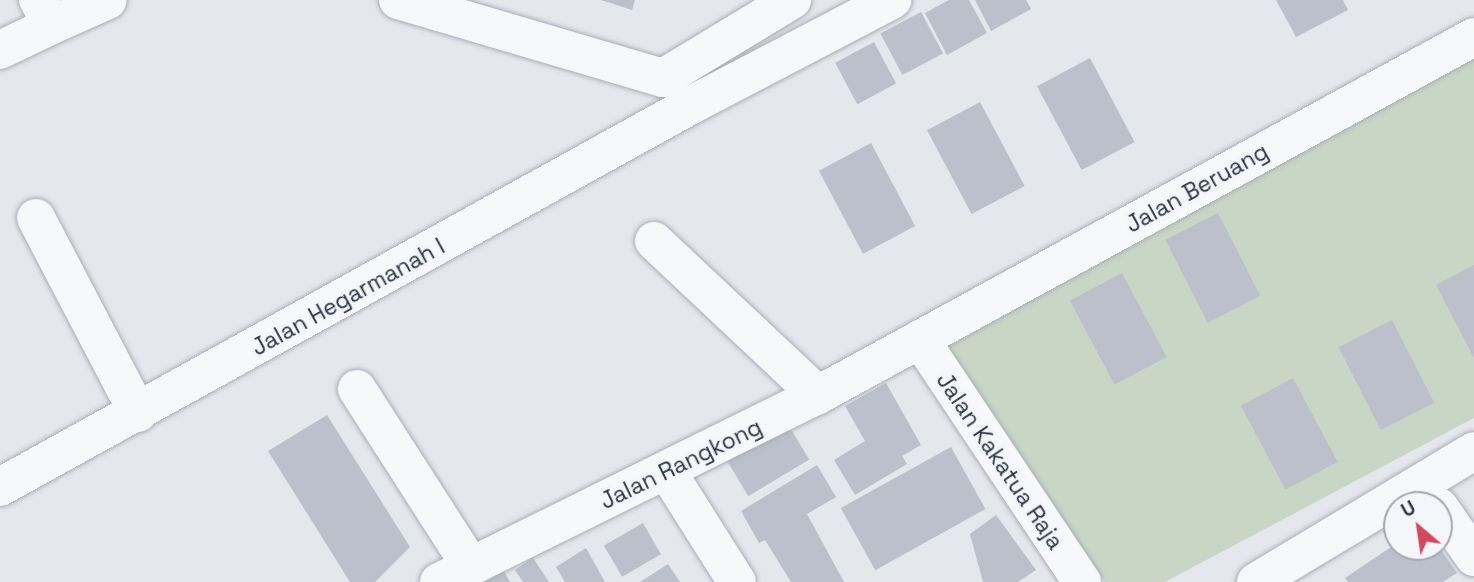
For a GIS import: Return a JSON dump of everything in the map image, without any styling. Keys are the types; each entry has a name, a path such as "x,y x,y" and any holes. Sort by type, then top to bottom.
{"street":[{"path":"0,50 45,12 108,0"},
{"path":"398,0 663,78 792,0"},
{"name":"Jalan Hegarmanah I","path":"0,487 694,103 892,0"},
{"name":"Jalan Beruang","path":"920,339 1474,37"},
{"path":"36,218 138,413"},
{"path":"654,241 818,395"},
{"name":"Jalan Rangkong","path":"455,573 668,473 920,339"},
{"name":"Jalan Kakatua Raja","path":"920,339 1082,582"},
{"path":"356,389 455,573"},
{"path":"1439,491 1474,451"},
{"path":"668,473 737,582"},
{"path":"1256,582 1383,522"},
{"path":"1453,526 1474,556"}],"green space":[{"path":"1474,37 1474,418 1165,582 1105,582 933,331"}],"building":[{"path":"601,0 635,0 632,10"},
{"path":"949,0 969,0 987,33 947,55 925,13"},
{"path":"975,0 1026,0 1031,9 991,31"},
{"path":"1276,0 1343,0 1348,10 1296,37"},
{"path":"921,12 943,53 902,75 880,34"},
{"path":"874,42 896,83 857,104 835,63"},
{"path":"1090,58 1135,142 1082,170 1037,86"},
{"path":"980,102 1025,186 972,214 927,130"},
{"path":"871,143 915,226 863,254 819,171"},
{"path":"1218,213 1260,296 1208,323 1165,240"},
{"path":"1474,265 1474,358 1436,285"},
{"path":"1122,273 1167,357 1115,385 1070,301"},
{"path":"1392,320 1434,403 1381,430 1339,347"},
{"path":"1293,378 1338,462 1286,490 1241,406"},
{"path":"886,383 921,445 902,456 907,464 855,495 834,460 865,441 845,406"},
{"path":"327,415 410,547 375,582 350,582 268,451"},
{"path":"786,421 809,460 748,496 725,458"},
{"path":"951,447 985,509 875,570 841,508"},
{"path":"817,465 836,497 807,514 844,582 791,582 765,540 759,543 741,511"},
{"path":"996,515 1036,570 1018,582 983,582 970,534"},
{"path":"643,523 661,554 622,577 604,546"},
{"path":"586,548 605,582 565,582 556,567"},
{"path":"1383,552 1383,561 1449,561 1457,573 1443,582 1348,582 1345,578"},
{"path":"533,558 549,582 523,582 515,570"},
{"path":"668,564 680,582 640,582"},
{"path":"504,571 510,582 485,582"}]}
